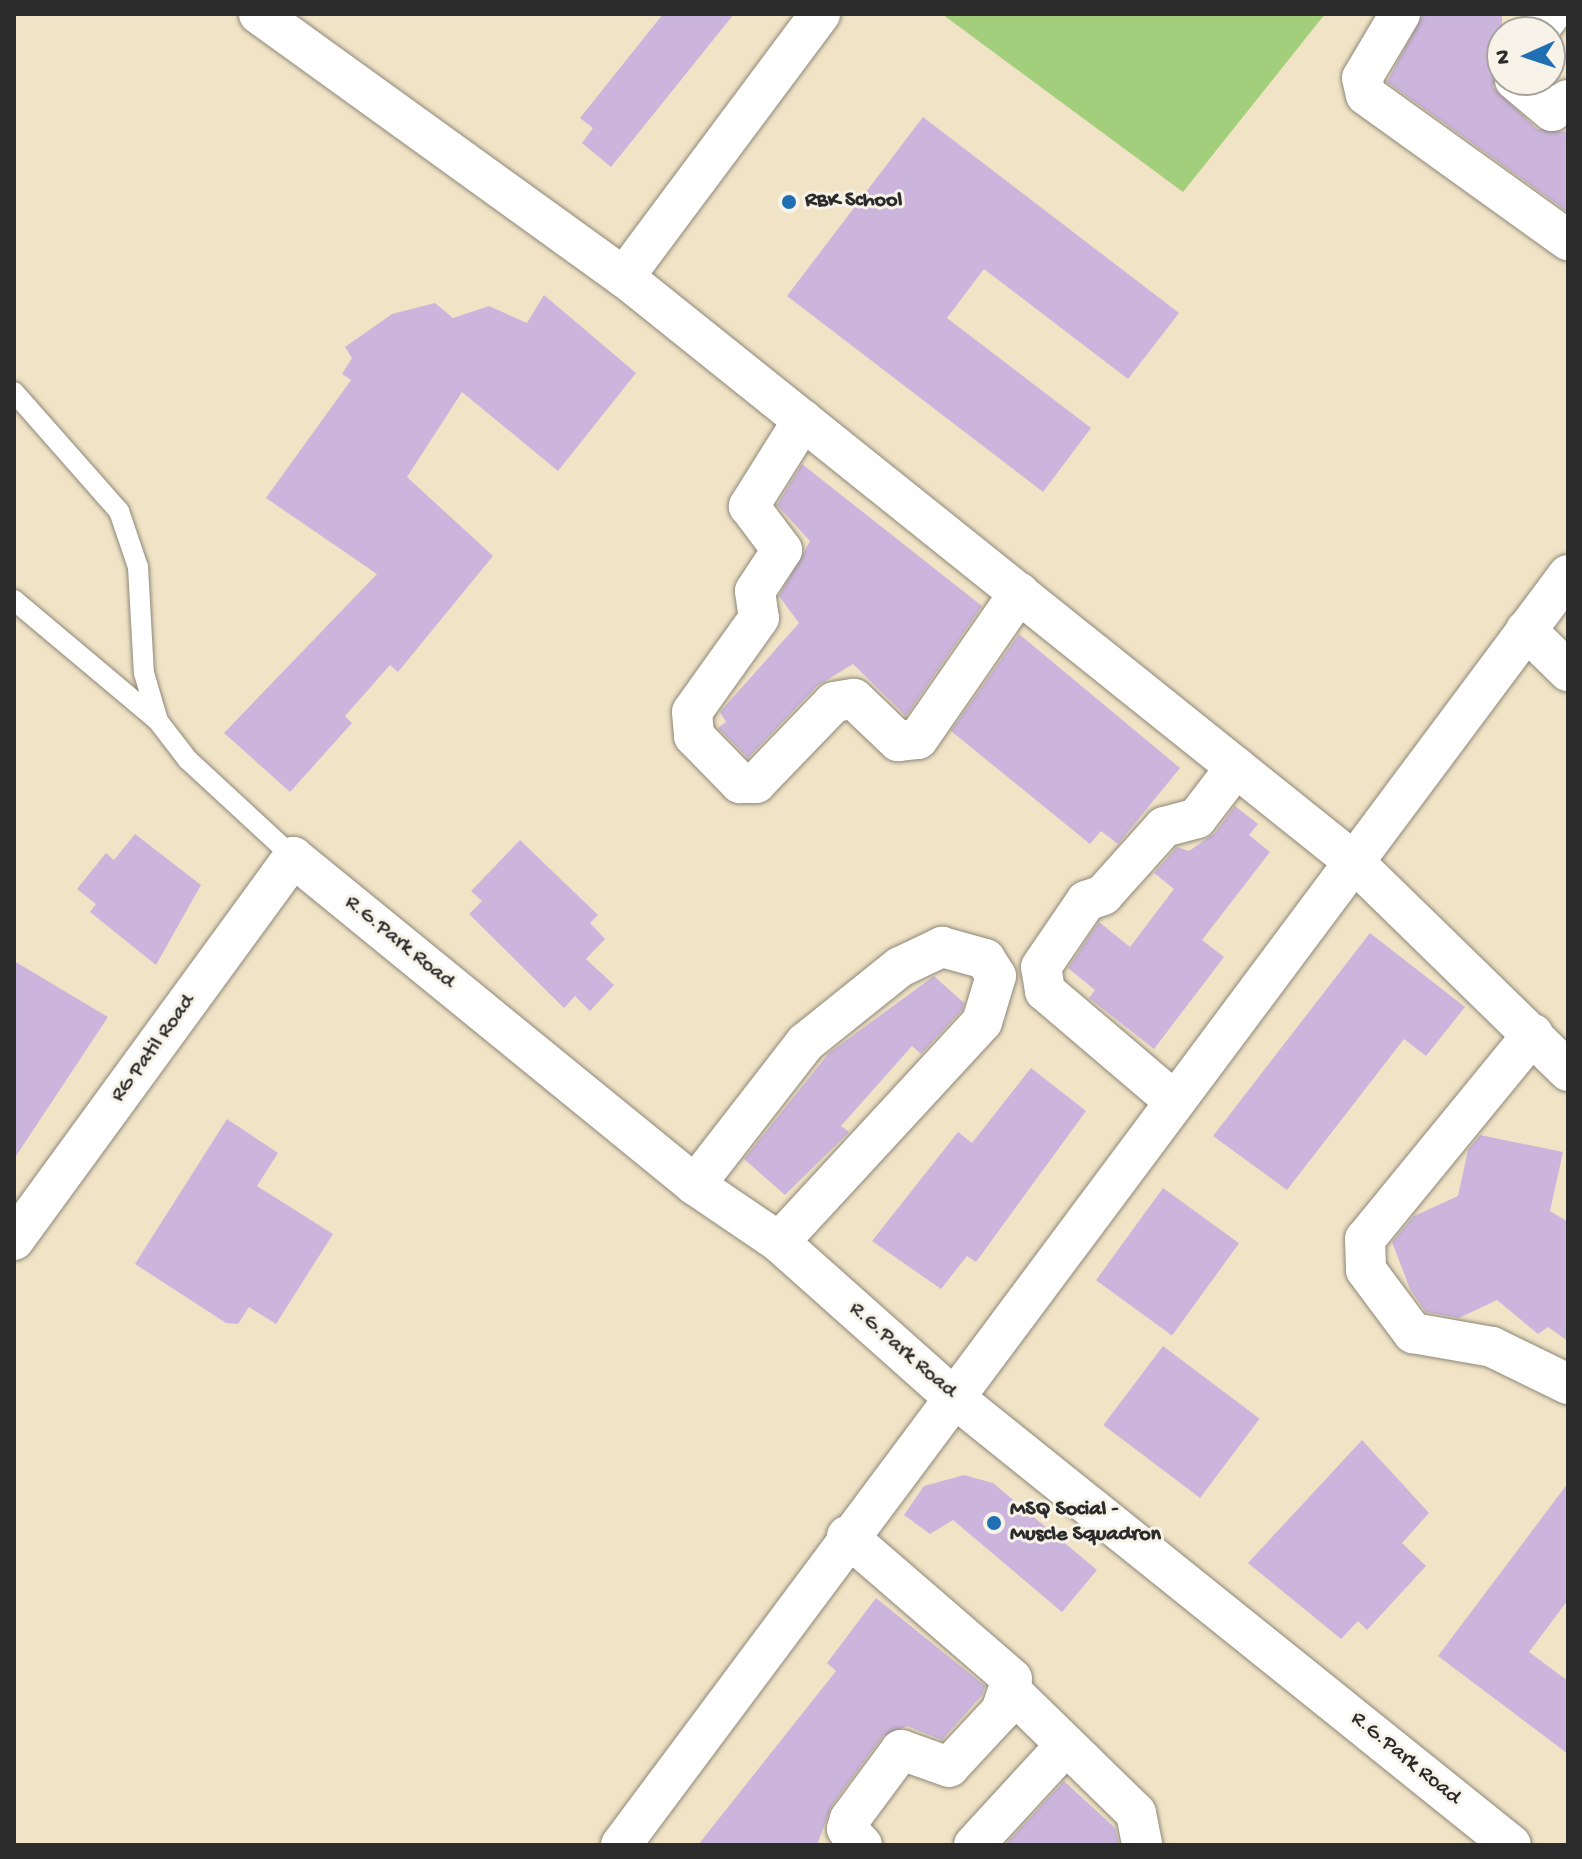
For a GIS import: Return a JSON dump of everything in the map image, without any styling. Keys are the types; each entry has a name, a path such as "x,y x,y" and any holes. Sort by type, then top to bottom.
{"street":[{"path":"259,14 624,277 1353,861 1568,1071"},
{"path":"624,277 820,14"},
{"path":"1400,14 1362,78 1366,95 1568,240"},
{"path":"1551,14 1568,26"},
{"path":"1534,96 1552,111 1568,100"},
{"path":"803,420 749,506 782,550 755,591 759,618 692,712 694,736 740,783 756,783 834,702 854,699 898,741 918,739 1019,593"},
{"path":"640,1838 847,1536 1568,575"},
{"path":"1526,630 1568,671"},
{"path":"1173,1100 1045,991 1041,967 1086,901 1103,895 1164,827 1197,818 1236,767"},
{"name":"R.G.Park Road","path":"293,857 695,1185 779,1242 951,1395 1511,1845"},
{"name":"RG Patil Road","path":"14,1240 293,857"},
{"path":"695,1185 805,1043 900,967 942,947 985,959 996,976 982,1022 779,1242"},
{"path":"1533,1034 1365,1239 1366,1270 1413,1333 1492,1347 1568,1384"},
{"path":"847,1536 993,1658 1012,1679 1012,1692 949,1767 901,1750 850,1819 847,1829 862,1845"},
{"path":"1012,1692 1136,1813 1142,1845"},
{"path":"974,1845 1066,1745"}],"lane":[{"path":"14,392 119,511 138,567 144,673 158,721"},
{"path":"14,600 158,721 188,760 293,857"}],"green space":[{"path":"942,14 1325,14 1183,192"}],"building":[{"path":"663,14 734,14 611,167 582,143 593,128 580,118"},
{"path":"1423,14 1502,14 1486,16 1486,96 1502,96 1537,129 1568,132 1568,212 1387,82"},
{"path":"923,117 1179,313 1128,379 984,269 947,318 1091,428 1043,492 787,296"},
{"path":"544,295 636,373 558,471 462,392 407,477 493,556 398,672 390,665 345,716 352,723 290,792 224,733 377,574 266,498 351,380 342,374 352,358 345,347 392,314 435,303 453,318 489,306 527,323"},
{"path":"802,464 982,606 906,716 853,664 817,686 748,758 718,728 726,722 720,712 799,623 779,596 810,541 777,505"},
{"path":"1019,634 1180,768 1118,844 1101,831 1090,844 951,731"},
{"path":"1235,806 1258,824 1249,835 1270,852 1202,940 1224,957 1154,1049 1089,998 1095,990 1068,968 1099,922 1130,947 1174,889 1154,873 1177,847 1189,851 1215,833"},
{"path":"135,834 201,885 156,965 90,912 96,904 77,889 106,853 114,860"},
{"path":"520,840 598,915 590,923 605,939 586,959 614,985 590,1011 575,996 564,1008 469,914 482,901 471,891"},
{"path":"1370,933 1465,1007 1426,1056 1404,1039 1287,1190 1213,1136"},
{"path":"14,961 108,1017 14,1159"},
{"path":"934,976 964,1003 962,1010 921,1054 912,1046 841,1126 849,1132 785,1195 744,1159 829,1053"},
{"path":"1031,1068 1086,1111 976,1262 967,1256 941,1289 872,1241 958,1132 972,1143"},
{"path":"227,1119 278,1153 257,1186 333,1234 276,1324 249,1307 238,1324 226,1323 135,1264"},
{"path":"1480,1135 1563,1152 1550,1211 1568,1222 1568,1341 1548,1327 1538,1334 1497,1300 1459,1318 1426,1312 1410,1289 1392,1242 1414,1216 1458,1196 1468,1150"},
{"path":"1163,1188 1239,1243 1172,1335 1096,1280"},
{"path":"1163,1346 1260,1419 1200,1498 1103,1425"},
{"path":"1362,1440 1429,1513 1402,1543 1426,1566 1367,1630 1358,1621 1341,1639 1248,1563"},
{"path":"964,1475 993,1483 1097,1570 1062,1612 953,1520 930,1534 904,1515 924,1486"},
{"path":"1568,1483 1568,1600 1529,1652 1568,1681 1568,1754 1438,1656"},
{"path":"876,1598 985,1686 982,1695 942,1740 907,1726 883,1736 832,1805 817,1845 698,1845 836,1671 827,1663"},
{"path":"1064,1781 1115,1828 1119,1845 1005,1845"}],"place":[{"name":"RBK School","path":"789,202"},
{"name":"MSQ Social - Muscle Squadron","path":"994,1523"}]}
